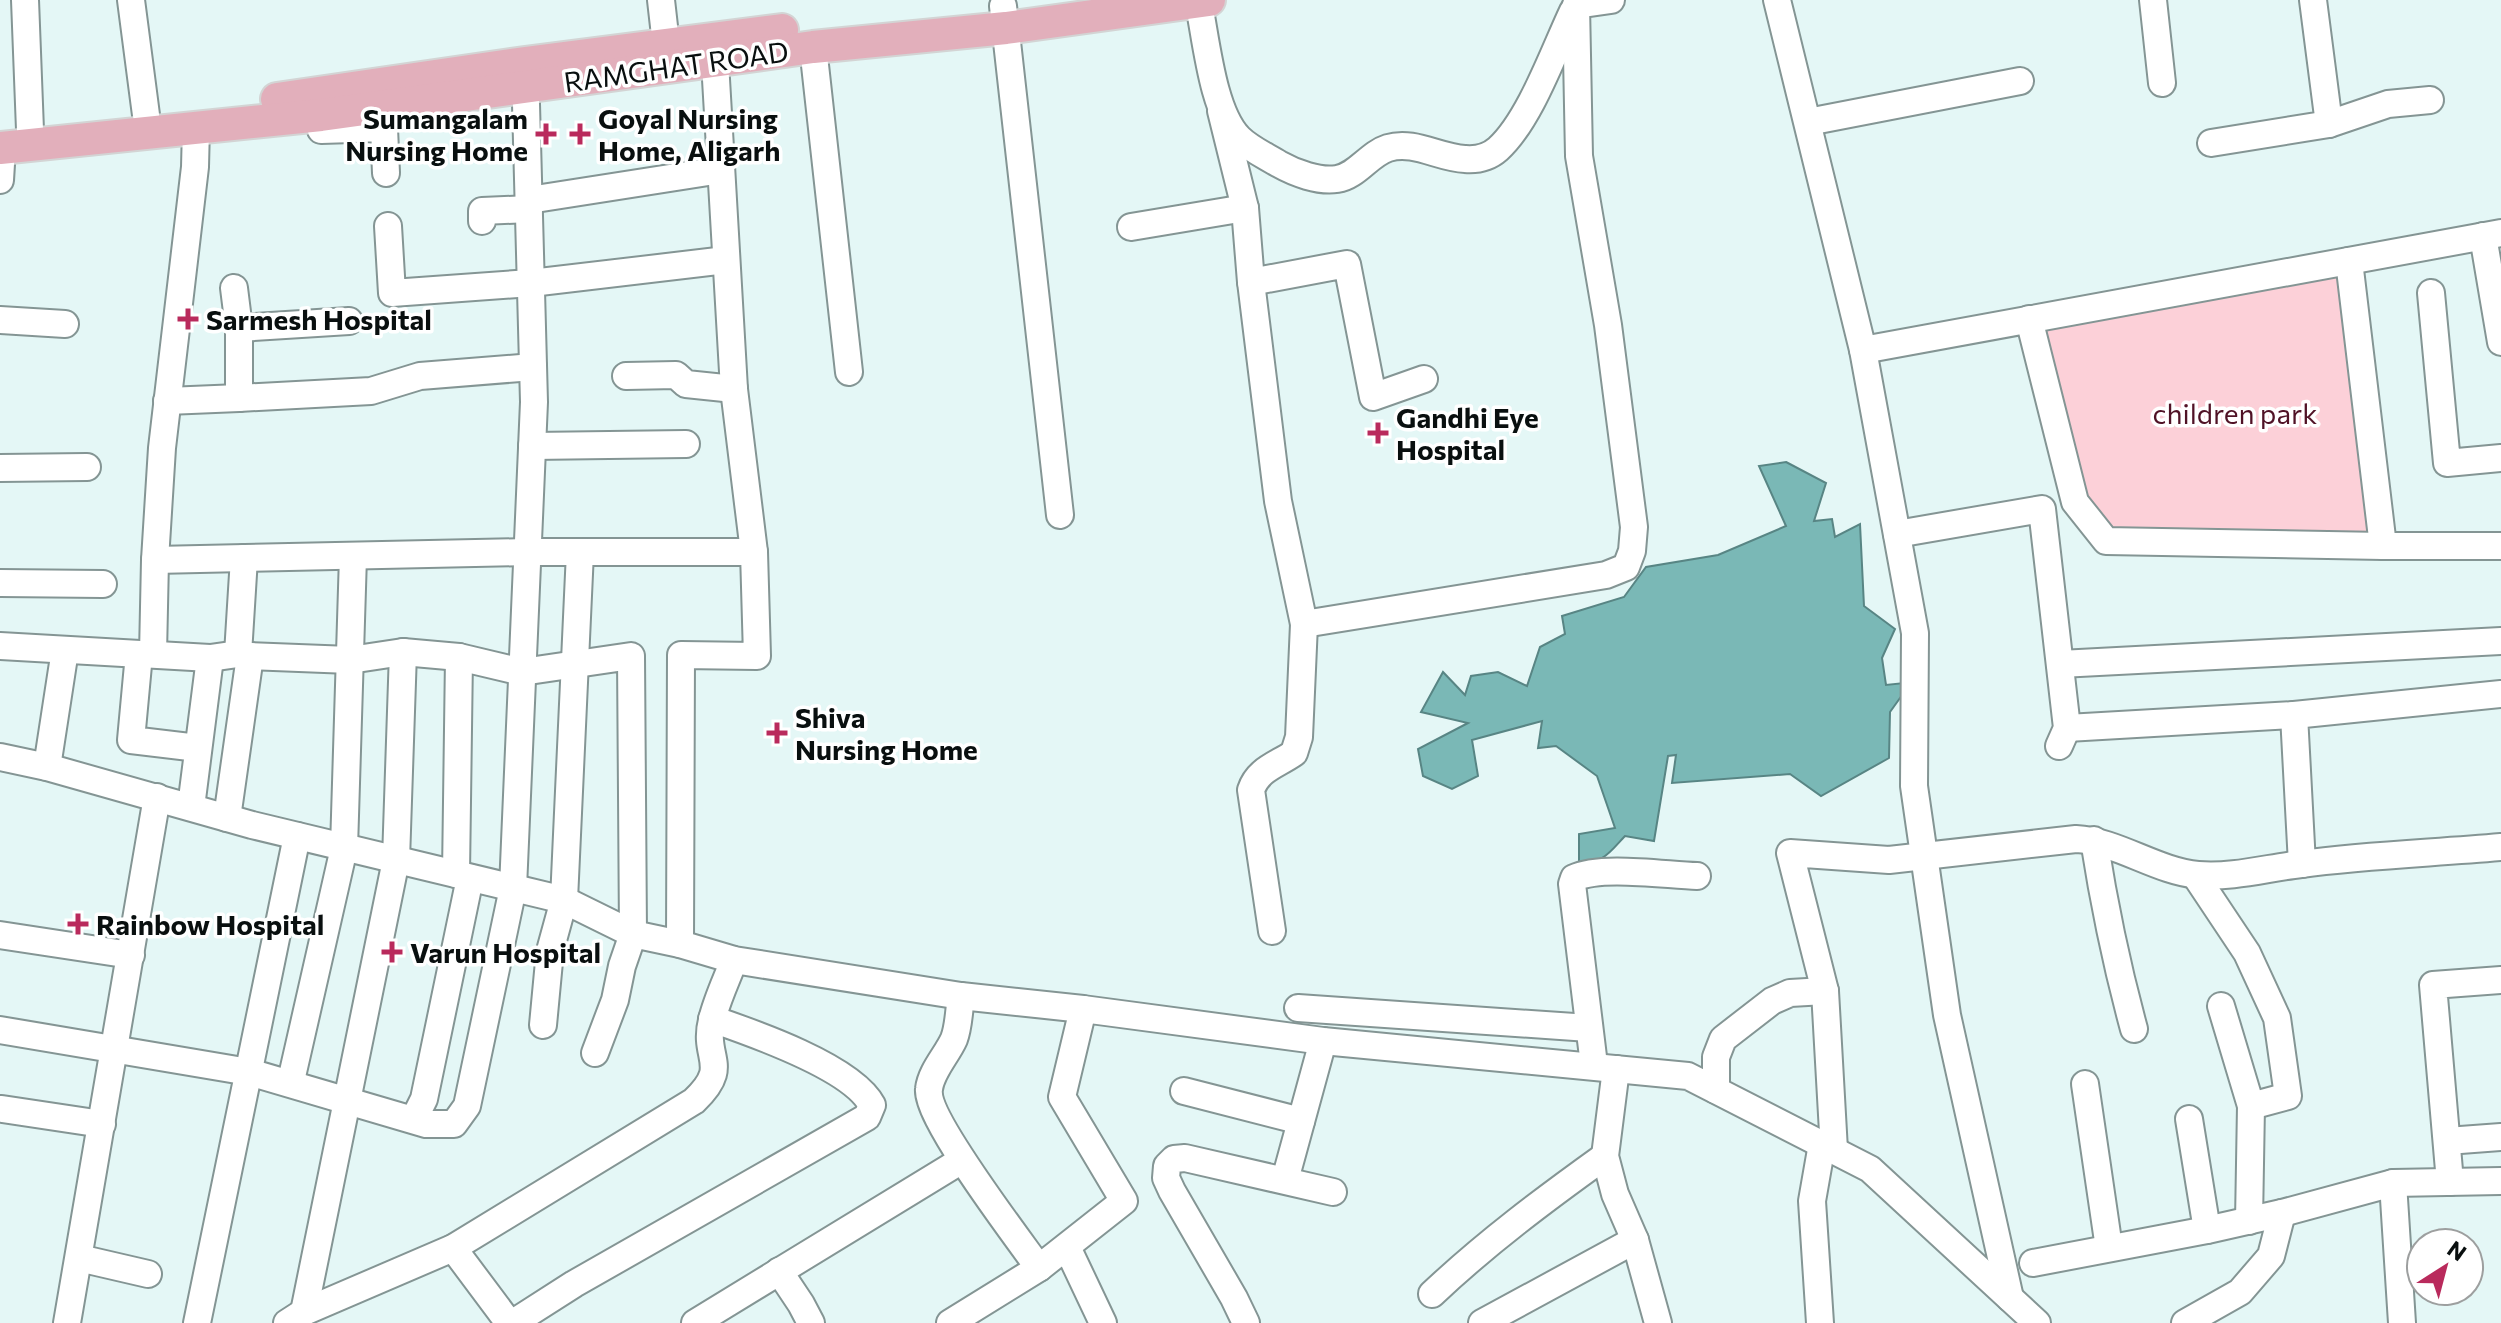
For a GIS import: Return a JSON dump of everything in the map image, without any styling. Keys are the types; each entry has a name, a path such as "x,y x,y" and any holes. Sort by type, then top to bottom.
{"main road":[{"name":"RAMGHAT ROAD","path":"6,148 146,115 525,74 715,62 1004,17 1051,0"},
{"name":"RAMGHAT ROAD","path":"6,148 321,115 666,44 1202,1"}],"street":[{"path":"6,148 25,0"},
{"path":"131,0 146,115"},
{"path":"661,0 666,44"},
{"path":"1576,2 1611,0"},
{"path":"1777,0 1863,350 1915,633 1914,786 1947,1015 2010,1298"},
{"path":"2153,0 2162,83"},
{"path":"2313,0 2329,124"},
{"path":"1202,1 1221,111 1245,208 1278,501 1304,624 1299,737 1294,753 1263,771 1254,780 1251,790 1272,931"},
{"path":"1221,111 1238,137 1256,150 1289,170 1316,178 1339,180 1359,169 1376,153 1391,147 1410,146 1452,159 1477,160 1497,150 1522,120 1576,2"},
{"path":"1304,624 1606,575 1626,567 1632,551 1634,527 1608,325 1579,156 1576,2"},
{"path":"1004,17 1060,515"},
{"path":"813,47 849,372"},
{"path":"680,944 681,655 757,656 754,552 734,389 715,62"},
{"path":"0,1030 249,1072 426,1124 454,1124 467,1106 513,888 532,446 533,367 525,74"},
{"path":"1808,122 2020,81"},
{"path":"2211,143 2329,124 2388,104 2430,100"},
{"path":"321,115 321,130 384,128 386,173"},
{"path":"196,127 195,167 167,401 146,654 131,740 198,748"},
{"path":"482,221 482,211 721,170"},
{"path":"1131,227 1245,208"},
{"path":"388,226 392,293 531,283 726,260"},
{"path":"1863,350 2492,235 2501,342"},
{"path":"2349,261 2383,546"},
{"path":"1251,282 1347,264 1373,397 1424,379"},
{"path":"234,288 239,328 239,398"},
{"path":"2431,293 2447,463 2501,458"},
{"path":"2029,319 2075,502 2106,541 2501,546"},
{"path":"0,320 65,324"},
{"path":"239,328 349,321"},
{"path":"167,401 371,391 420,376 533,367"},
{"path":"626,376 676,375 686,384 734,389"},
{"path":"532,446 686,444"},
{"path":"0,468 87,467"},
{"path":"1897,534 2042,509 2060,664 2063,737 2501,694"},
{"path":"155,560 527,552 754,552"},
{"path":"543,1025 550,951 564,900 580,552"},
{"path":"293,1072 344,848 353,556"},
{"path":"227,818 244,655 244,558"},
{"path":"0,583 103,584"},
{"path":"0,646 210,658 244,655 350,660 403,652 459,657 522,672 631,656 633,934 615,1000 595,1053"},
{"path":"2060,664 2500,649"},
{"path":"47,767 65,650"},
{"path":"295,1318 347,1102 396,860 403,652"},
{"path":"414,1119 424,1099 463,876 459,657"},
{"path":"191,807 210,658"},
{"path":"2294,715 2302,864"},
{"path":"0,757 344,848 564,900 633,934 734,960 961,996 1323,1041 1688,1076 1870,1169 2037,1323"},
{"path":"67,1323 157,797"},
{"path":"197,1323 297,836"},
{"path":"1820,1323 1812,1201 1828,1147 1825,991 1790,853 1889,860 2076,839 2094,840 2112,849 2195,875 2501,847"},
{"path":"2094,840 2104,904 2134,1029"},
{"path":"1658,1323 1635,1240 1615,1194 1605,1156 1605,1067 1589,1028 1572,884 1574,878 1585,873 1697,876"},
{"path":"2195,875 2247,953 2277,1018 2288,1096 2251,1106"},
{"path":"0,935 131,955"},
{"path":"295,1318 453,1248 694,1101 707,1089 715,1075 710,1033 712,1019 734,960"},
{"path":"2450,1182 2433,985 2501,980"},
{"path":"1716,1090 1716,1057 1723,1039 1772,1001 1790,993 1825,991"},
{"path":"961,996 955,1037 928,1091 930,1102 962,1160 1039,1268"},
{"path":"2221,1006 2251,1106 2249,1221"},
{"path":"1298,1008 1589,1028"},
{"path":"950,1323 1039,1268 1124,1201 1062,1097 1083,1009"},
{"path":"453,1248 500,1320 574,1284 867,1117 872,1105 866,1093 764,1036 712,1019"},
{"path":"1285,1180 1323,1041"},
{"path":"2085,1084 2109,1248"},
{"path":"1184,1091 1301,1121"},
{"path":"2,1109 102,1124"},
{"path":"2189,1119 2207,1230"},
{"path":"2447,1141 2501,1137"},
{"path":"1432,1294 1519,1217 1605,1156"},
{"path":"1246,1323 1172,1191 1166,1178 1167,1166 1174,1159 1185,1158 1333,1192"},
{"path":"695,1323 962,1160"},
{"path":"2033,1263 2249,1221 2393,1183 2501,1181"},
{"path":"2393,1183 2402,1323"},
{"path":"2185,1323 2240,1292 2271,1256 2282,1213"},
{"path":"1482,1323 1635,1240"},
{"path":"1067,1247 1100,1322"},
{"path":"79,1258 148,1274"},
{"path":"779,1271 811,1323"}],"green space":[{"name":"children park","path":"2349,261 2383,546 2120,541 2075,502 2029,319"}],"water":[{"path":"1786,462 1826,483 1814,521 1832,519 1835,537 1860,524 1864,606 1895,629 1882,658 1886,685 1904,683 1905,691 1890,712 1889,758 1821,796 1790,774 1672,783 1676,755 1668,756 1654,841 1625,836 1610,852 1587,863 1579,863 1579,834 1615,828 1597,776 1556,746 1538,748 1542,721 1472,740 1478,776 1452,789 1423,776 1418,749 1468,723 1421,712 1443,672 1465,695 1471,676 1498,672 1527,686 1540,647 1565,634 1562,616 1624,597 1646,567 1718,555 1786,526 1759,466"}],"place":[{"name":"Sumangalam Nursing Home","path":"546,134"},
{"name":"Goyal Nursing Home, Aligarh","path":"580,134"},
{"name":"Sarmesh Hospital","path":"188,319"},
{"name":"Gandhi Eye Hospital","path":"1378,433"},
{"name":"Shiva Nursing Home","path":"777,733"},
{"name":"Rainbow Hospital","path":"78,924"},
{"name":"Varun Hospital","path":"392,952"}]}
